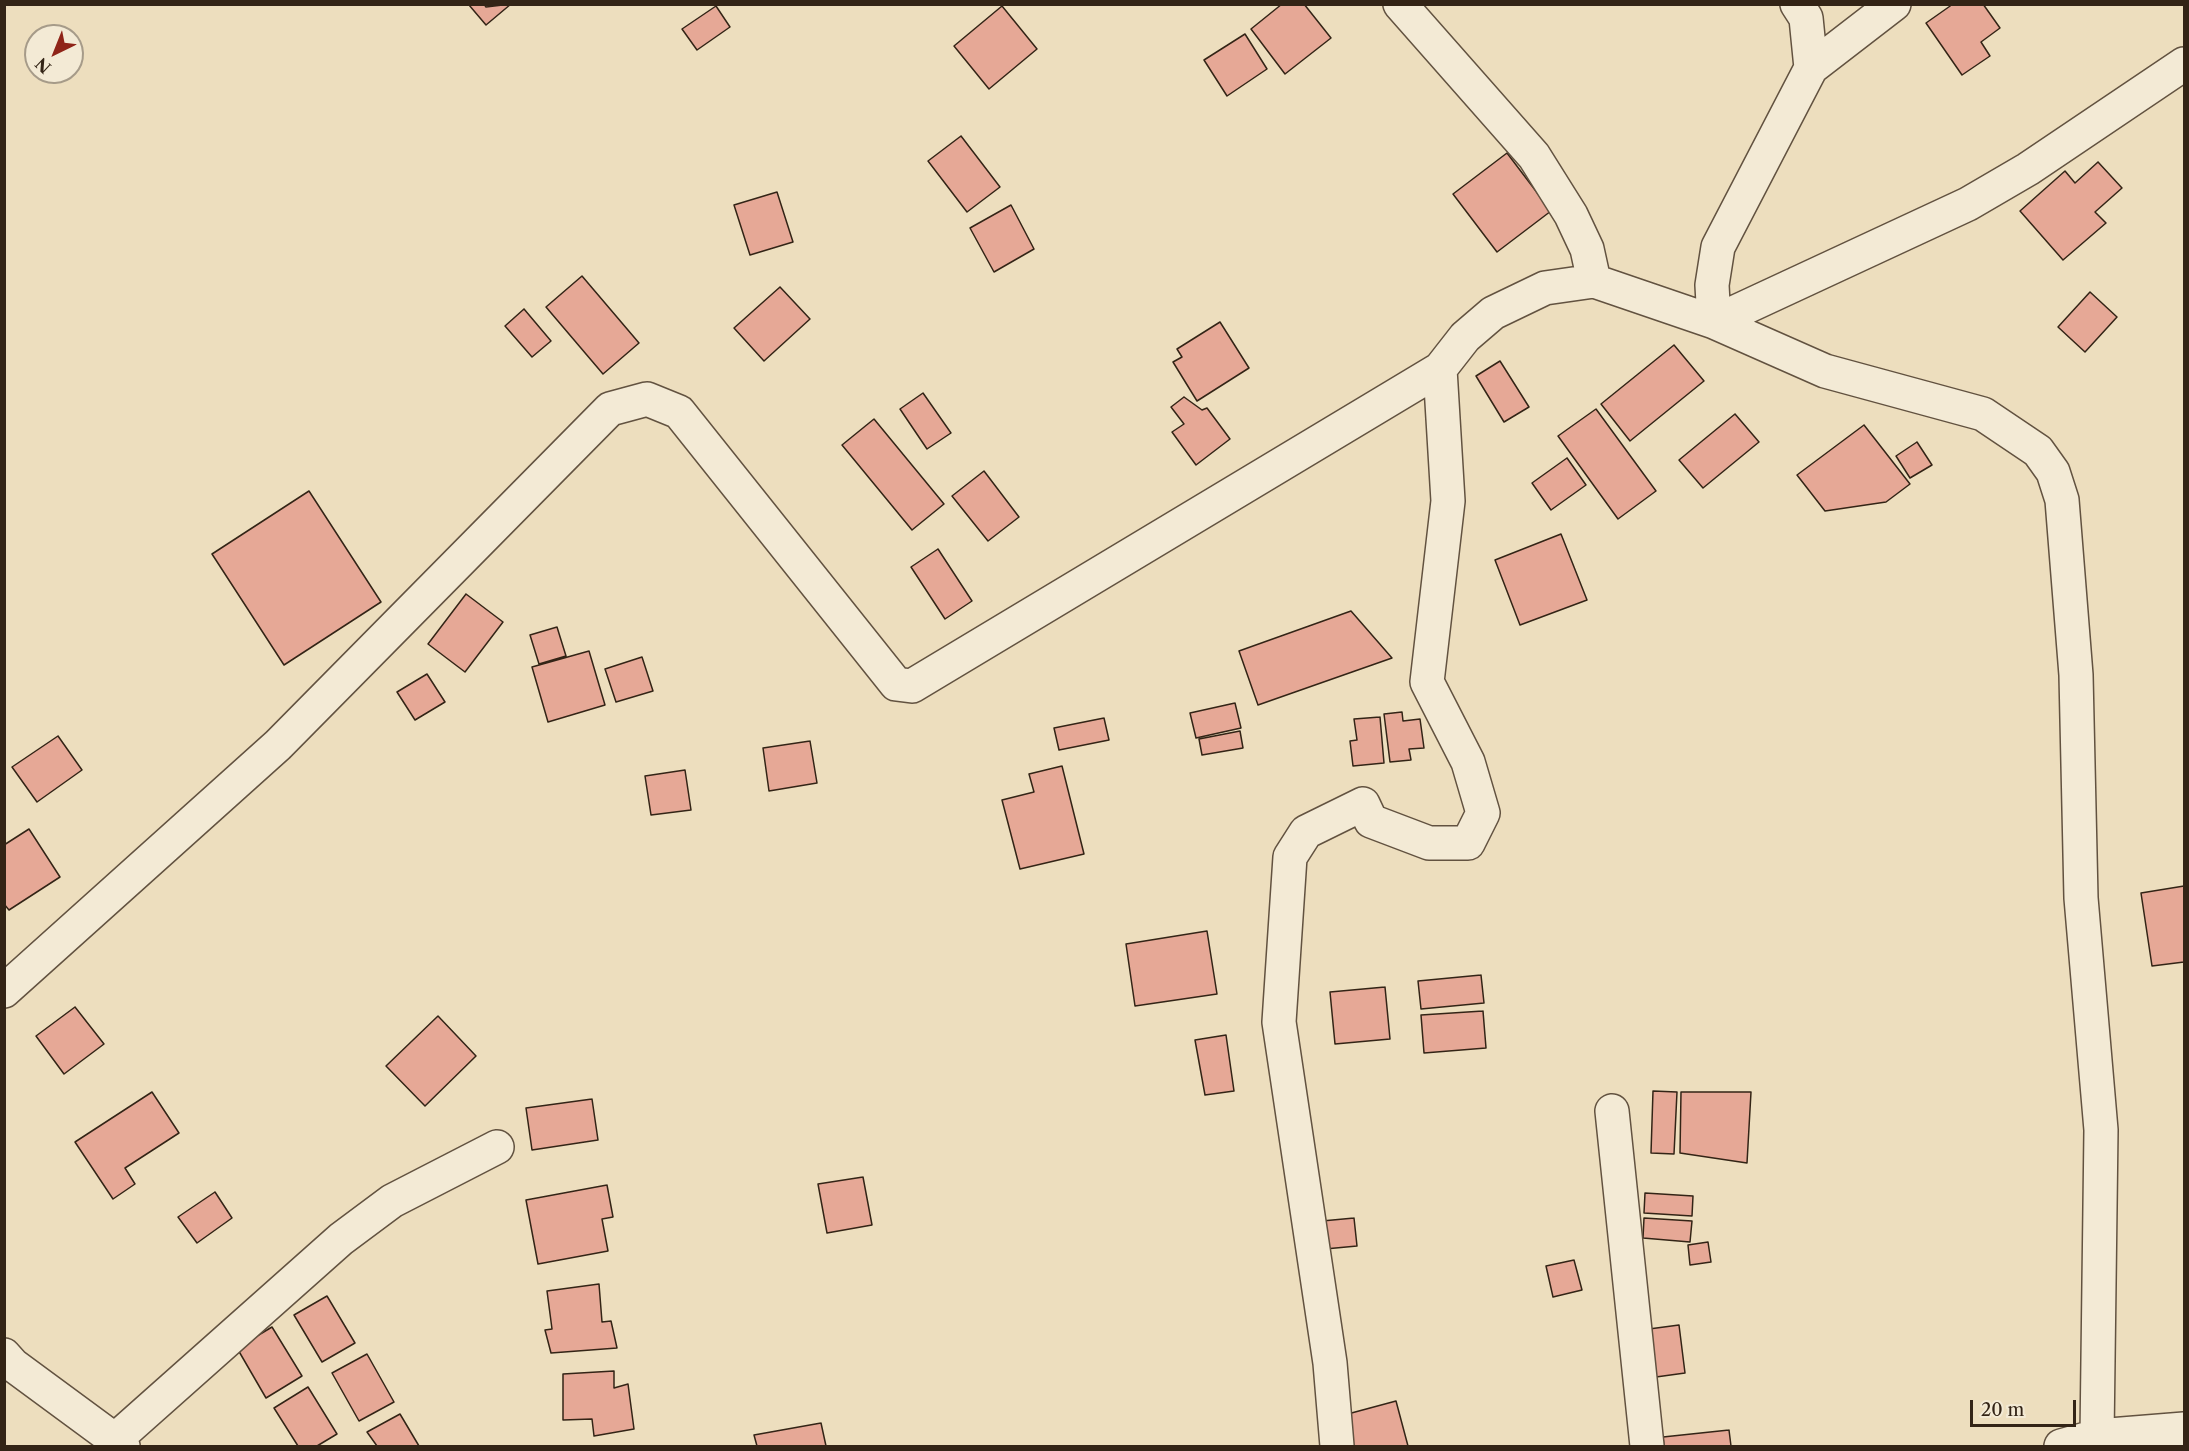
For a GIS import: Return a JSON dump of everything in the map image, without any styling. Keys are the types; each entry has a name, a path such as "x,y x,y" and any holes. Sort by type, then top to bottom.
{"street":[{"path":"1400,4 1534,156 1571,215 1587,249 1594,281"},
{"path":"1797,4 1806,18 1811,68"},
{"path":"1714,322 1712,285 1718,247 1811,68 1894,4"},
{"path":"1714,322 1968,204 2028,169 2184,64"},
{"path":"4,991 278,745 610,410 647,399 680,412 896,684 912,686 1440,369 1465,337 1493,313 1545,288 1594,281 1714,322 1825,371 1983,414 2038,451 2053,472 2062,500 2076,675 2081,898 2101,1130 2097,1436"},
{"path":"1337,1446 1330,1363 1279,1022 1290,857 1306,832 1363,804 1371,821 1429,843 1468,843 1483,813 1468,762 1427,682 1448,501 1440,369"},
{"path":"1612,1112 1647,1446"},
{"path":"7,1363 119,1443 341,1239 392,1201 497,1147"},
{"path":"2061,1446 2097,1436 2184,1429"}],"building":[{"path":"484,4 486,7 511,4 486,25 469,5"},
{"path":"1282,4 1304,4 1331,38 1285,74 1251,29"},
{"path":"1953,4 1983,4 2000,28 1981,42 1990,56 1962,75 1926,23"},
{"path":"716,6 730,27 697,50 682,29"},
{"path":"1002,6 1037,49 989,89 954,46"},
{"path":"1245,34 1267,69 1227,96 1204,60"},
{"path":"961,136 1000,187 967,212 928,161"},
{"path":"1507,153 1551,211 1497,252 1453,194"},
{"path":"2098,162 2122,188 2095,212 2106,223 2063,260 2020,211 2065,171 2075,183"},
{"path":"777,192 793,242 750,255 734,205"},
{"path":"1011,205 1034,249 994,272 970,228"},
{"path":"582,276 639,343 603,374 546,307"},
{"path":"780,287 810,319 764,361 734,328"},
{"path":"2090,292 2117,317 2085,352 2058,327"},
{"path":"524,309 551,341 532,357 505,326"},
{"path":"1220,322 1249,368 1197,401 1173,362 1182,357 1177,349"},
{"path":"1674,345 1704,381 1630,441 1601,404"},
{"path":"1500,361 1529,407 1504,422 1476,376"},
{"path":"923,393 951,433 927,449 900,409"},
{"path":"1184,397 1202,410 1207,408 1230,439 1196,465 1172,432 1184,424 1171,407"},
{"path":"1596,409 1656,491 1618,519 1558,436"},
{"path":"1735,414 1759,442 1703,488 1679,460"},
{"path":"874,419 944,504 912,530 842,445"},
{"path":"1864,425 1910,484 1886,502 1825,511 1797,475"},
{"path":"1917,442 1932,465 1910,478 1896,456"},
{"path":"1567,458 1586,485 1551,510 1532,483"},
{"path":"984,471 1019,517 988,541 952,496"},
{"path":"309,491 381,602 284,665 212,554"},
{"path":"1561,534 1587,600 1520,625 1495,560"},
{"path":"938,549 972,601 945,619 911,567"},
{"path":"466,594 503,622 465,672 428,644"},
{"path":"1351,611 1392,658 1258,705 1239,651"},
{"path":"557,627 566,656 539,664 530,635"},
{"path":"589,651 605,705 548,722 532,667"},
{"path":"642,657 653,691 616,702 605,669"},
{"path":"427,674 445,702 415,720 397,692"},
{"path":"1235,703 1241,728 1196,738 1190,713"},
{"path":"1402,712 1403,721 1420,719 1424,748 1409,749 1411,760 1390,762 1384,714"},
{"path":"1380,717 1384,763 1353,766 1350,741 1357,740 1354,719"},
{"path":"1104,718 1109,740 1059,750 1054,728"},
{"path":"1240,731 1243,748 1202,755 1199,739"},
{"path":"58,736 82,770 37,802 12,767"},
{"path":"810,741 817,783 769,791 763,748"},
{"path":"1062,766 1084,854 1020,869 1002,800 1034,792 1029,774"},
{"path":"685,770 691,810 651,815 645,776"},
{"path":"29,829 60,877 9,910 4,904 4,845"},
{"path":"2184,886 2184,962 2152,966 2141,893"},
{"path":"1207,931 1217,994 1135,1006 1126,944"},
{"path":"1481,975 1484,1003 1421,1009 1418,981"},
{"path":"1385,987 1390,1039 1335,1044 1330,992"},
{"path":"75,1007 104,1044 64,1074 36,1036"},
{"path":"1483,1011 1486,1048 1424,1053 1421,1015"},
{"path":"438,1016 476,1056 425,1106 386,1066"},
{"path":"1226,1035 1234,1091 1205,1095 1195,1040"},
{"path":"1653,1091 1677,1092 1674,1154 1651,1153"},
{"path":"152,1092 179,1133 125,1168 135,1184 113,1199 75,1142"},
{"path":"1681,1092 1751,1092 1747,1163 1680,1153"},
{"path":"592,1099 598,1140 532,1150 526,1108"},
{"path":"863,1177 872,1225 827,1233 818,1184"},
{"path":"607,1185 613,1217 602,1219 608,1251 538,1264 526,1200"},
{"path":"215,1192 232,1218 197,1243 178,1217"},
{"path":"1645,1193 1693,1196 1692,1216 1644,1213"},
{"path":"1354,1218 1357,1246 1325,1249 1322,1221"},
{"path":"1644,1218 1692,1221 1690,1242 1643,1238"},
{"path":"1708,1242 1711,1262 1690,1265 1688,1245"},
{"path":"1574,1260 1582,1290 1553,1297 1546,1266"},
{"path":"599,1284 602,1322 611,1321 617,1348 551,1353 545,1330 552,1329 547,1291"},
{"path":"327,1296 355,1343 322,1362 294,1315"},
{"path":"1679,1325 1685,1373 1656,1377 1649,1329"},
{"path":"272,1327 302,1376 266,1398 237,1348"},
{"path":"367,1354 394,1402 359,1421 332,1373"},
{"path":"614,1371 614,1388 628,1384 634,1429 594,1436 592,1419 563,1420 563,1374"},
{"path":"308,1387 337,1434 317,1446 298,1446 274,1408"},
{"path":"1396,1401 1408,1446 1353,1446 1344,1415"},
{"path":"400,1414 419,1446 377,1446 367,1432"},
{"path":"821,1423 826,1446 757,1446 754,1435"},
{"path":"1729,1430 1731,1446 1664,1446 1663,1437"}]}
